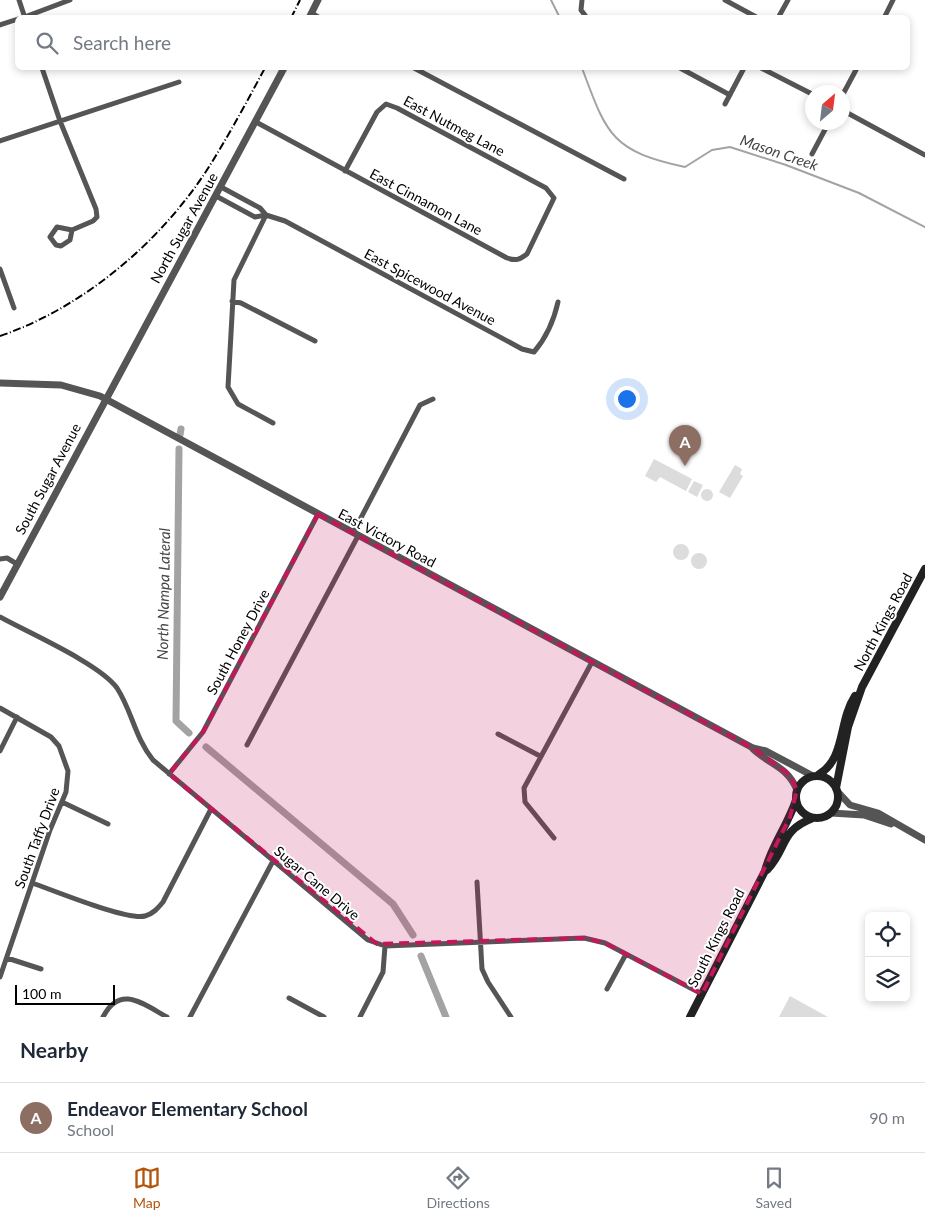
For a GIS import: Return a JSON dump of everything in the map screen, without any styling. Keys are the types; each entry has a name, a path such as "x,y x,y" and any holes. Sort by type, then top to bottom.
{"main road":[{"name":"North Kings Road","path":"815,776 834,762 845,716 925,569"},
{"name":"North Kings Road","path":"837,790 848,727 862,687"},
{"path":"815,776 829,779 837,790 837,804 831,813 825,817 813,818 801,811 796,800 796,790 803,781 815,776"},
{"name":"South Kings Road","path":"690,1017 765,871 768,859 790,817 796,800"},
{"name":"South Kings Road","path":"765,871 774,862 791,830 813,818"}],"street":[{"path":"19,0 23,15"},
{"path":"29,15 70,0"},
{"path":"311,15 318,0"},
{"path":"582,0 581,10 585,15"},
{"path":"725,0 752,15"},
{"path":"780,15 788,0"},
{"path":"886,15 893,0"},
{"path":"0,25 15,20"},
{"path":"43,70 60,121 96,209 97,217 93,221 72,230 57,227 50,237 56,245 61,246 70,240 72,230"},
{"name":"North Sugar Avenue","path":"105,399 283,70"},
{"path":"418,70 624,179"},
{"path":"684,70 730,95"},
{"path":"725,104 743,70"},
{"path":"766,70 805,90"},
{"path":"848,85 857,70"},
{"path":"0,141 178,82"},
{"name":"East Nutmeg Lane","path":"345,171 377,112 386,104 398,108 538,183 553,194"},
{"path":"850,114 923,154 925,146"},
{"name":"East Cinnamon Lane","path":"256,122 514,261 520,260 526,254 553,203 553,194"},
{"path":"812,154 825,130"},
{"name":"East Spicewood Avenue","path":"221,187 260,208 266,215"},
{"name":"East Spicewood Avenue","path":"216,196 256,217 266,215 285,221 522,349 534,352 541,343 555,315 558,302"},
{"path":"266,215 234,280 228,387 238,404 273,423"},
{"path":"0,269 14,308"},
{"path":"232,301 241,303 315,341"},
{"name":"East Victory Road","path":"0,383 61,385 82,389 105,399 753,748 766,752 815,776"},
{"name":"South Sugar Avenue","path":"0,598 105,399"},
{"path":"247,744 420,405 433,399"},
{"name":"South Honey Drive","path":"170,774 203,732 318,514"},
{"path":"0,559 7,558 18,564"},
{"name":"Sugar Cane Drive","path":"0,617 103,673 118,690 144,749 211,809 368,940 385,946 584,938 606,944 702,994"},
{"path":"554,838 524,802 523,796 528,780 540,756 592,662"},
{"name":"South Taffy Drive","path":"0,708 40,729 59,746 68,771 68,785 50,830 0,977"},
{"path":"0,751 18,717"},
{"path":"498,734 540,756"},
{"name":"East Victory Road","path":"753,748 763,758 790,775 796,790"},
{"path":"837,790 850,805 878,813 925,840"},
{"path":"62,802 108,824"},
{"path":"32,883 128,916 145,916 157,909 162,902 211,809"},
{"path":"831,813 864,815 901,827"},
{"path":"190,1017 273,860"},
{"path":"477,882 479,942 484,975 511,1017"},
{"path":"360,1017 383,972 385,946"},
{"path":"607,989 626,954"},
{"path":"7,958 41,969"},
{"path":"103,1017 111,1004 124,998 137,1001 167,1017"},
{"path":"289,998 324,1017"}],"highlighted area":[{"path":"318,514 753,748 790,775 797,790 790,817 702,994 605,943 584,938 377,944 169,774 203,732"}],"shaded area":[{"path":"654,459 692,479 686,491 660,477 656,482 645,476"},
{"path":"735,465 742,469 740,474 743,476 730,498 719,492"},
{"path":"694,481 703,485 697,497 688,492"},
{"path":"705,489 709,489 713,495 709,501 705,501 701,497 701,493"},
{"path":"681,544 687,546 689,552 687,558 681,560 675,558 673,552 675,546"},
{"path":"699,553 705,555 707,561 705,567 699,569 693,567 691,561 693,555"},
{"path":"790,996 828,1017 779,1017"}],"waterway":[{"name":"Mason Creek","path":"551,0 558,15"},
{"name":"Mason Creek","path":"583,70 606,125 615,137 626,146 641,154 685,167 712,150 730,147 786,165 859,193 925,227"},
{"name":"North Nampa Lateral","path":"180,435 181,429"},
{"name":"North Nampa Lateral","path":"179,449 176,721 189,733"},
{"name":"North Nampa Lateral","path":"206,747 393,904 413,935"},
{"name":"North Nampa Lateral","path":"421,956 446,1017"}],"railway":[{"path":"292,15 300,0"},
{"path":"0,336 60,309 88,291 141,249 186,200 205,173 264,70"}],"place":[{"name":"Endeavor Elementary School","path":"685,466"}]}
